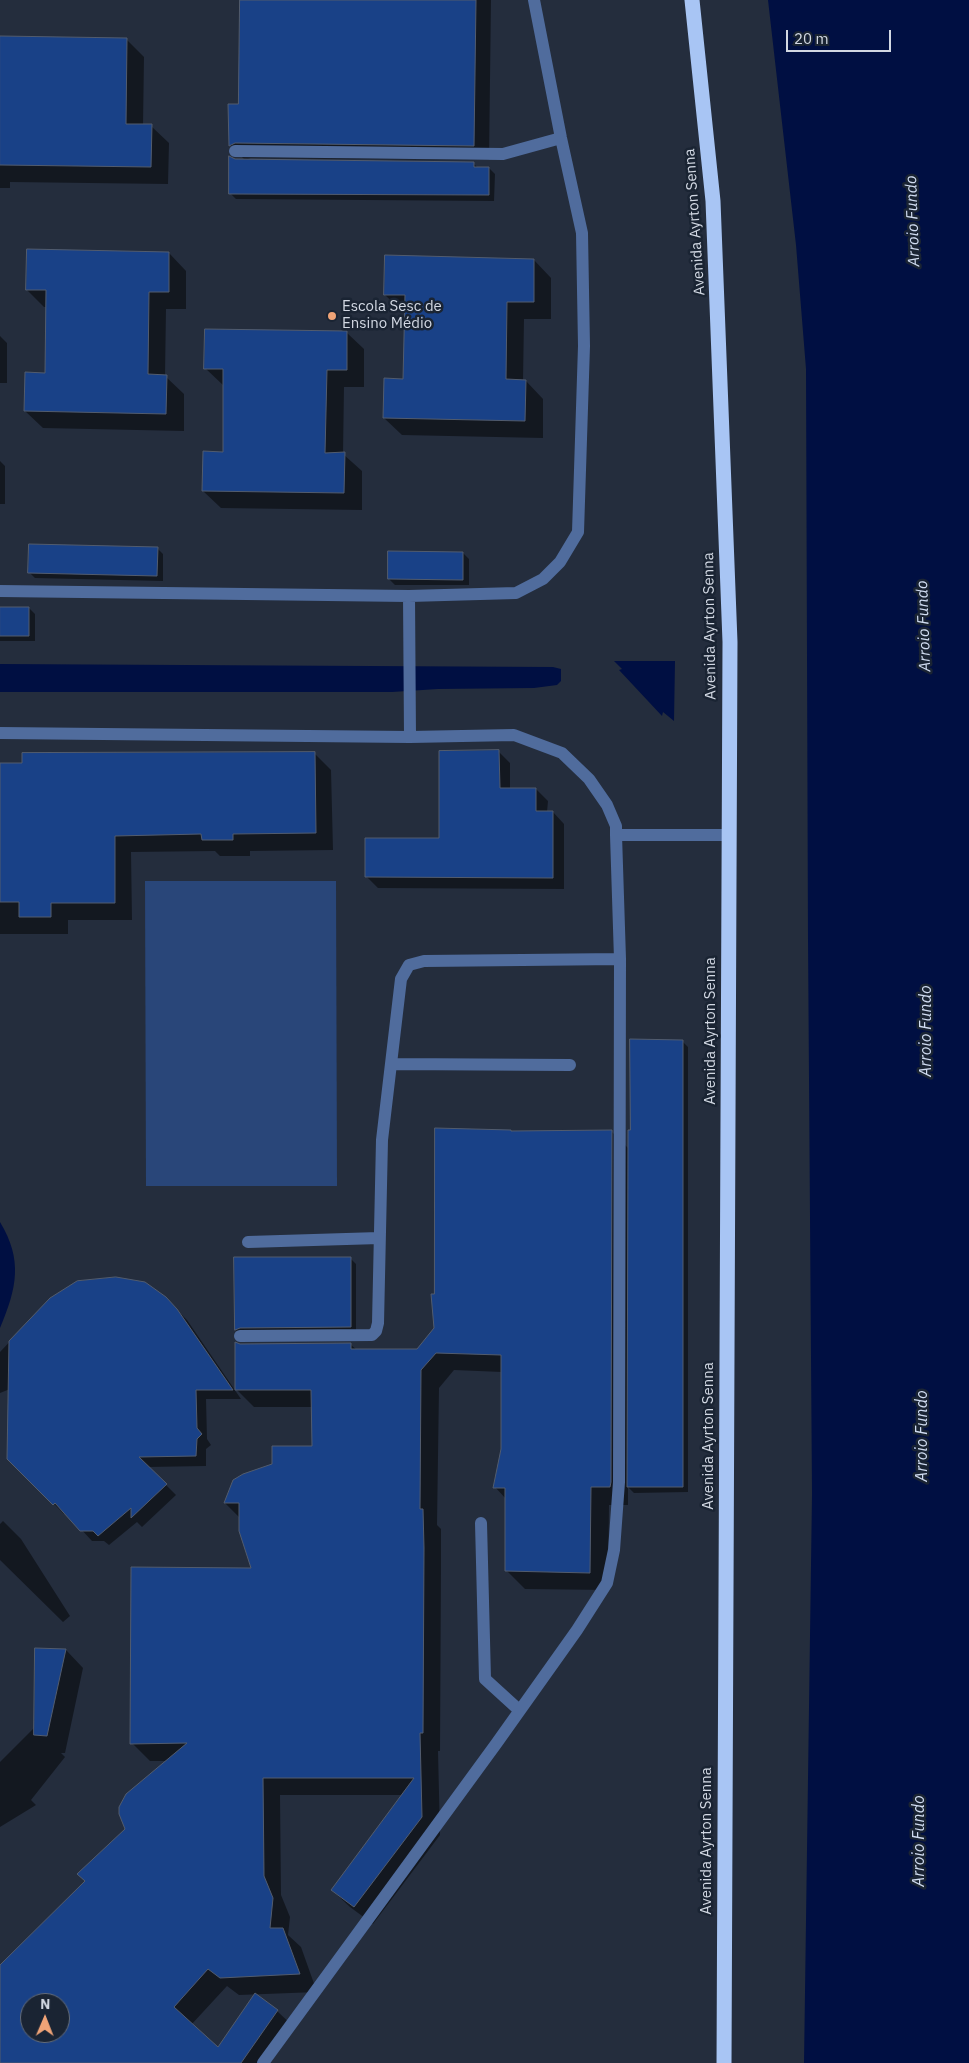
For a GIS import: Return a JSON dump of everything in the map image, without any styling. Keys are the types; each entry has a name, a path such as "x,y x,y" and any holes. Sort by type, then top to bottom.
{"highway":[{"name":"Avenida Ayrton Senna","path":"692,0 714,200 730,642 724,2063"}],"lane":[{"path":"0,590 409,596 516,592 543,579 560,562 578,532 584,346 582,233 534,0"},
{"path":"235,151 503,154 561,138"},
{"path":"409,596 410,737"},
{"path":"0,733 410,737 514,735 562,752 590,779 616,826 620,959 619,1482 614,1550 607,1583 577,1630 262,2063"},
{"path":"616,834 728,835"},
{"path":"240,1336 372,1335 376,1331 378,1323 382,1140 401,980 408,965 424,961 620,959"},
{"path":"391,1064 570,1065"},
{"path":"248,1242 380,1238"},
{"path":"481,1523 485,1679 519,1710"}],"shaded area":[{"path":"145,881 336,881 337,1186 146,1186"}],"water":[{"name":"Arroio Fundo","path":"768,0 969,0 969,2063 804,2063 812,1494 806,369 796,245"},
{"path":"614,661 675,661 674,721 663,712 662,716 619,670 622,669"},
{"path":"0,664 553,667 561,669 561,681 557,685 534,688 438,689 392,692 0,692"},
{"path":"0,1222 12,1249 15,1274 14,1287 0,1328"}],"building":[{"path":"240,0 476,0 474,146 235,143 229,146 228,104 238,104"},
{"path":"0,36 127,38 126,124 152,124 151,167 0,165"},
{"path":"229,156 235,159 474,162 474,167 489,167 489,195 229,194"},
{"path":"27,249 169,252 169,292 149,292 148,374 167,375 166,414 24,411 25,372 45,373 46,290 26,290"},
{"path":"385,255 534,259 534,302 507,302 506,379 526,380 525,421 383,418 384,378 403,379 405,295 384,295"},
{"path":"205,329 347,331 347,370 327,370 325,453 345,452 344,493 202,491 203,451 223,452 223,369 204,369"},
{"path":"29,544 158,547 157,576 28,573"},
{"path":"388,551 463,552 463,580 388,579"},
{"path":"0,607 29,607 29,636 0,636"},
{"path":"499,750 500,788 536,788 536,811 553,811 553,878 365,877 365,838 439,838 439,751"},
{"path":"315,752 316,833 233,834 233,840 202,840 201,834 115,836 115,903 51,903 51,917 19,917 19,902 0,902 0,763 22,763 22,753"},
{"path":"630,1039 683,1040 683,1487 627,1487"},
{"path":"435,1128 511,1131 612,1130 611,1482 610,1487 591,1487 590,1573 505,1571 505,1488 493,1488 501,1449 501,1355 436,1353 421,1370 420,1509 423,1509 424,1548 423,1733 420,1733 422,1817 354,1907 331,1890 414,1778 263,1778 264,1876 273,1898 270,1928 283,1928 300,1974 220,1978 208,1969 174,2007 218,2047 255,1993 278,2010 241,2063 0,2063 0,1965 85,1881 77,1874 125,1829 119,1814 119,1807 126,1794 187,1743 130,1744 131,1567 251,1568 239,1531 239,1503 224,1503 233,1480 243,1474 272,1464 272,1446 312,1446 311,1390 235,1390 235,1342 240,1344 351,1343 351,1349 417,1349 434,1328 431,1294 434,1294"},
{"path":"234,1257 351,1257 351,1327 240,1328 235,1330"},
{"path":"116,1277 145,1282 166,1297 177,1309 233,1390 196,1390 197,1428 202,1434 197,1439 196,1456 139,1457 167,1484 131,1518 131,1508 98,1536 93,1531 80,1531 55,1503 53,1505 7,1459 9,1341 50,1298 77,1281"},
{"path":"35,1648 66,1649 47,1736 34,1735"}],"place":[{"name":"Escola Sesc de Ensino Médio","path":"332,316"}]}
